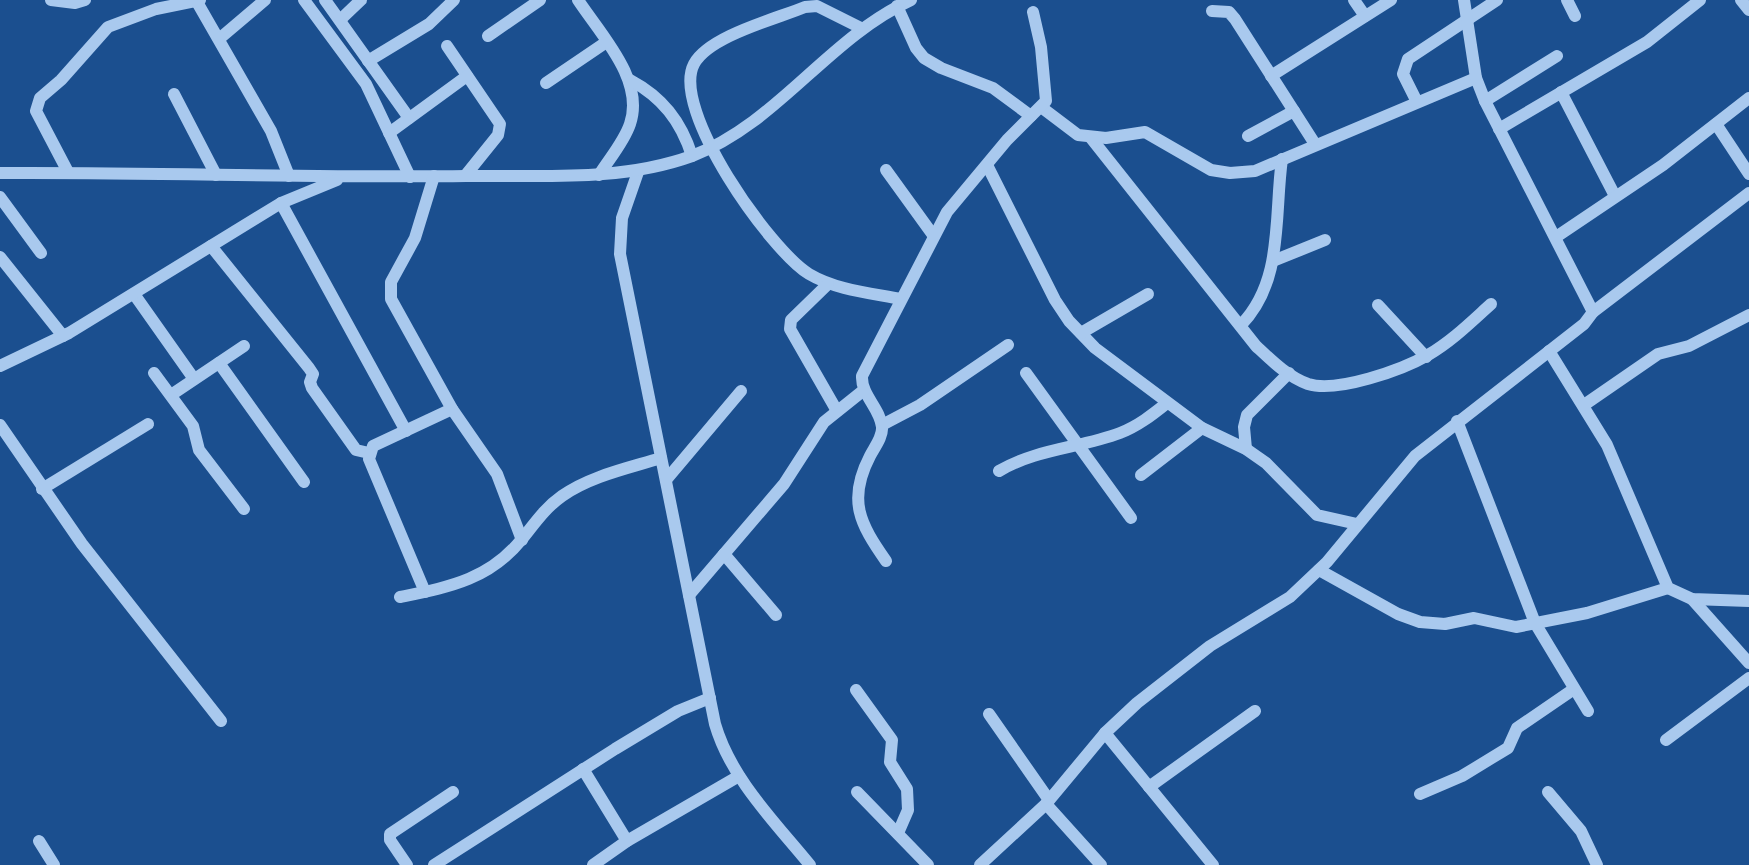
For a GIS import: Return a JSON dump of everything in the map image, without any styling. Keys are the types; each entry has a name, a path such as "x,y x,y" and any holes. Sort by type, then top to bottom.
{"street":[{"path":"51,0 61,3 85,0"},
{"path":"219,39 265,0"},
{"path":"304,0 366,84 410,177"},
{"path":"325,0 409,118"},
{"path":"340,20 361,0"},
{"path":"368,61 421,29 454,0"},
{"path":"488,36 540,0"},
{"path":"578,0 629,80 634,109 629,127 598,175"},
{"path":"0,173 410,177 598,175 638,172 692,156 738,132 861,28 911,0"},
{"path":"1354,0 1365,16"},
{"path":"1271,76 1391,0"},
{"path":"1464,0 1476,78 1485,102 1593,312"},
{"path":"1417,102 1403,74 1403,66 1408,59 1468,22 1497,0"},
{"path":"1567,0 1575,16"},
{"path":"1499,128 1647,42 1700,0"},
{"path":"1741,0 1749,10"},
{"path":"68,172 36,111 36,103 80,61 97,36 108,27 156,9 192,2 219,39 271,131 289,176"},
{"path":"861,28 817,6 802,3 713,44 694,65 689,92 711,148 749,208 781,250 807,273 828,284 901,299"},
{"path":"897,6 916,48 924,58 941,68 993,88 1078,135 1091,138 1145,132 1157,136 1195,163 1230,173 1255,171 1476,78"},
{"path":"1212,11 1228,12 1235,19 1315,144"},
{"path":"886,561 867,533 856,491 859,476 882,433 882,425 864,390 862,376 947,212 1036,111 1046,95 1033,12"},
{"path":"546,83 606,43"},
{"path":"447,46 500,124 498,135 464,176"},
{"path":"1485,102 1557,56"},
{"path":"389,132 467,76"},
{"path":"629,80 651,93 669,111 679,125 692,156"},
{"path":"1562,92 1615,196"},
{"path":"174,94 216,175"},
{"path":"1556,237 1749,98"},
{"path":"1248,136 1294,111"},
{"path":"1716,124 1749,174"},
{"path":"1091,138 1256,345 1289,373 1308,384 1327,386 1356,382 1426,357 1452,339 1491,304"},
{"path":"1241,325 1264,297 1273,261 1282,159"},
{"path":"987,165 1035,265 1069,321 1081,333 1202,428 1246,449 1266,463 1317,515 1357,524"},
{"path":"886,170 933,235"},
{"path":"638,172 622,218 620,254 720,742 739,776 810,865"},
{"path":"435,176 415,238 391,282 391,299 452,409 497,474 522,540"},
{"path":"0,366 63,336 281,203 344,177"},
{"path":"980,865 1047,802 1105,733 1165,679 1210,646 1290,597 1319,570 1415,456 1584,324 1593,312 1749,192"},
{"path":"0,197 41,253"},
{"path":"281,203 406,431"},
{"path":"1273,261 1325,240"},
{"path":"211,246 313,373 310,382 312,388 356,450 369,453"},
{"path":"0,257 63,336"},
{"path":"828,284 791,320 790,329 837,411"},
{"path":"134,294 194,379"},
{"path":"1081,333 1148,294"},
{"path":"1378,305 1426,357"},
{"path":"1584,405 1658,354 1689,346 1749,315"},
{"path":"882,425 920,405 1007,345"},
{"path":"171,395 244,346"},
{"path":"1549,351 1607,445 1668,588 1692,599 1749,601"},
{"path":"219,363 304,482"},
{"path":"154,373 197,433 199,450 244,509"},
{"path":"1026,373 1130,518"},
{"path":"1246,449 1244,419 1289,373"},
{"path":"689,595 784,484 819,429 864,390"},
{"path":"666,480 741,391"},
{"path":"999,471 1034,454 1076,446 1131,428 1167,403"},
{"path":"425,592 369,459 369,453 373,446 452,409"},
{"path":"1457,421 1535,623 1588,711"},
{"path":"42,489 148,424"},
{"path":"0,425 42,489 221,721"},
{"path":"1141,475 1202,428"},
{"path":"400,597 457,586 481,576 500,563 522,540 540,514 582,484 661,458"},
{"path":"724,554 776,615"},
{"path":"1319,570 1366,599 1420,622 1445,624 1474,618 1516,627 1622,604 1668,588"},
{"path":"1692,599 1749,663"},
{"path":"1665,740 1749,678"},
{"path":"1420,794 1462,776 1508,748 1517,728 1574,689"},
{"path":"856,690 892,740 890,762 907,789 908,810 898,833"},
{"path":"434,865 678,711 710,698"},
{"path":"1149,787 1255,711"},
{"path":"989,715 1047,802 1101,865"},
{"path":"1105,733 1213,865"},
{"path":"583,769 627,841"},
{"path":"593,865 627,841 739,776"},
{"path":"407,865 390,840 390,834 453,792"},
{"path":"857,792 928,865"},
{"path":"1548,792 1581,831 1597,865"},
{"path":"38,841 54,865"}]}
